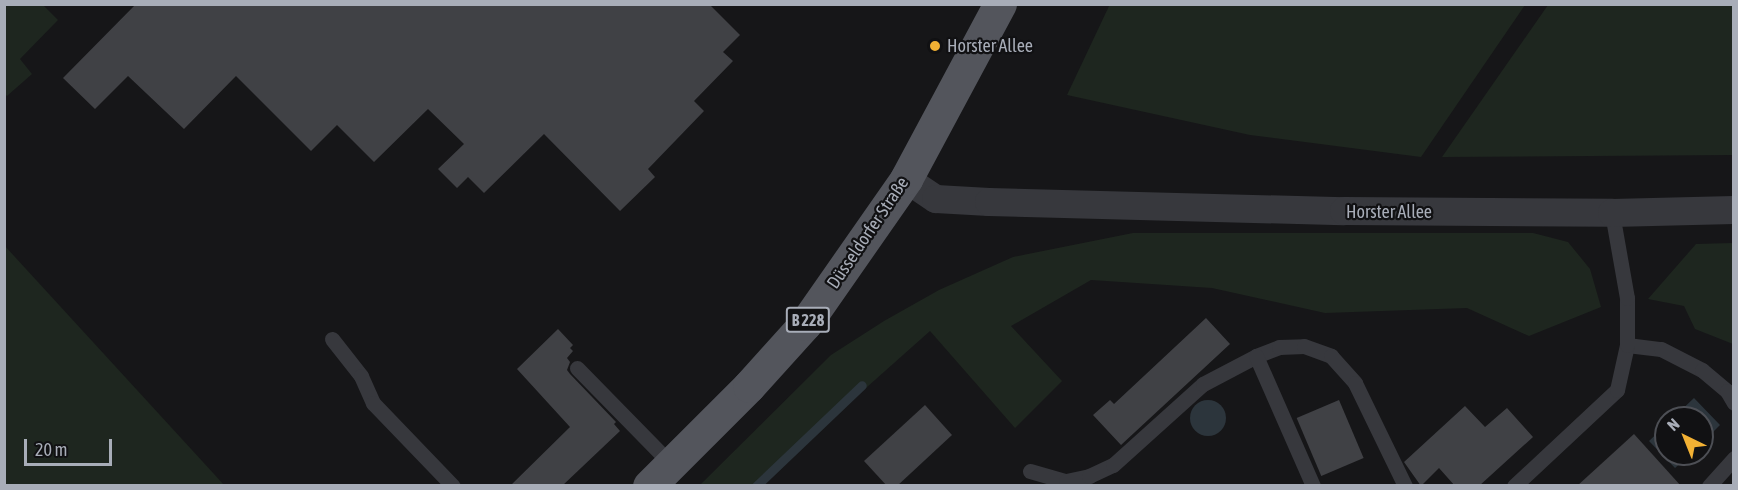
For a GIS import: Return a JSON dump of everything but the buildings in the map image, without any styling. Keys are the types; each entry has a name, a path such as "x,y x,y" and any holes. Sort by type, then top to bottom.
{"main road":[{"name":"Düsseldorfer Straße","path":"660,475 749,386 805,324 906,179 1000,4"}],"street":[{"name":"Horster Allee","path":"906,179 936,199 989,202 1344,212 1612,213 1734,210"}],"lane":[{"path":"1514,486 1617,390 1627,345 1626,298 1612,213"},
{"path":"332,339 361,376 373,403 453,486"},
{"path":"1627,345 1661,350 1702,370 1727,391 1734,403"},
{"path":"1030,471 1066,481 1089,476 1113,465 1203,384 1280,346 1304,346 1331,356 1355,383 1405,486"},
{"path":"1256,356 1313,486"},
{"path":"577,369 660,475"},
{"path":"1709,486 1734,458"}],"shaded area":[{"path":"1110,4 1525,5 1421,157 1250,135 1067,95"},
{"path":"4,5 43,5 58,20 20,59 32,74 7,96 4,93"},
{"path":"1548,5 1733,5 1733,155 1442,157"},
{"path":"1133,233 1533,233 1568,242 1590,269 1601,307 1529,336 1467,308 1325,313 1212,288 1091,280 1011,326 1062,381 1015,428 930,331 757,485 700,485 831,355 884,321 939,290 1013,257"},
{"path":"1733,243 1733,344 1695,329 1684,306 1648,299 1696,244"},
{"path":"4,245 214,474 224,485 5,485"},
{"path":"1694,398 1702,406 1686,406"},
{"path":"1208,400 1221,405 1226,418 1221,431 1208,436 1195,431 1190,418 1195,405"},
{"path":"1714,419 1720,425 1714,431"},
{"path":"1654,436 1654,446 1649,441"}],"waterway":[{"path":"756,486 862,385"}],"place":[{"name":"Horster Allee","path":"935,46"}]}
